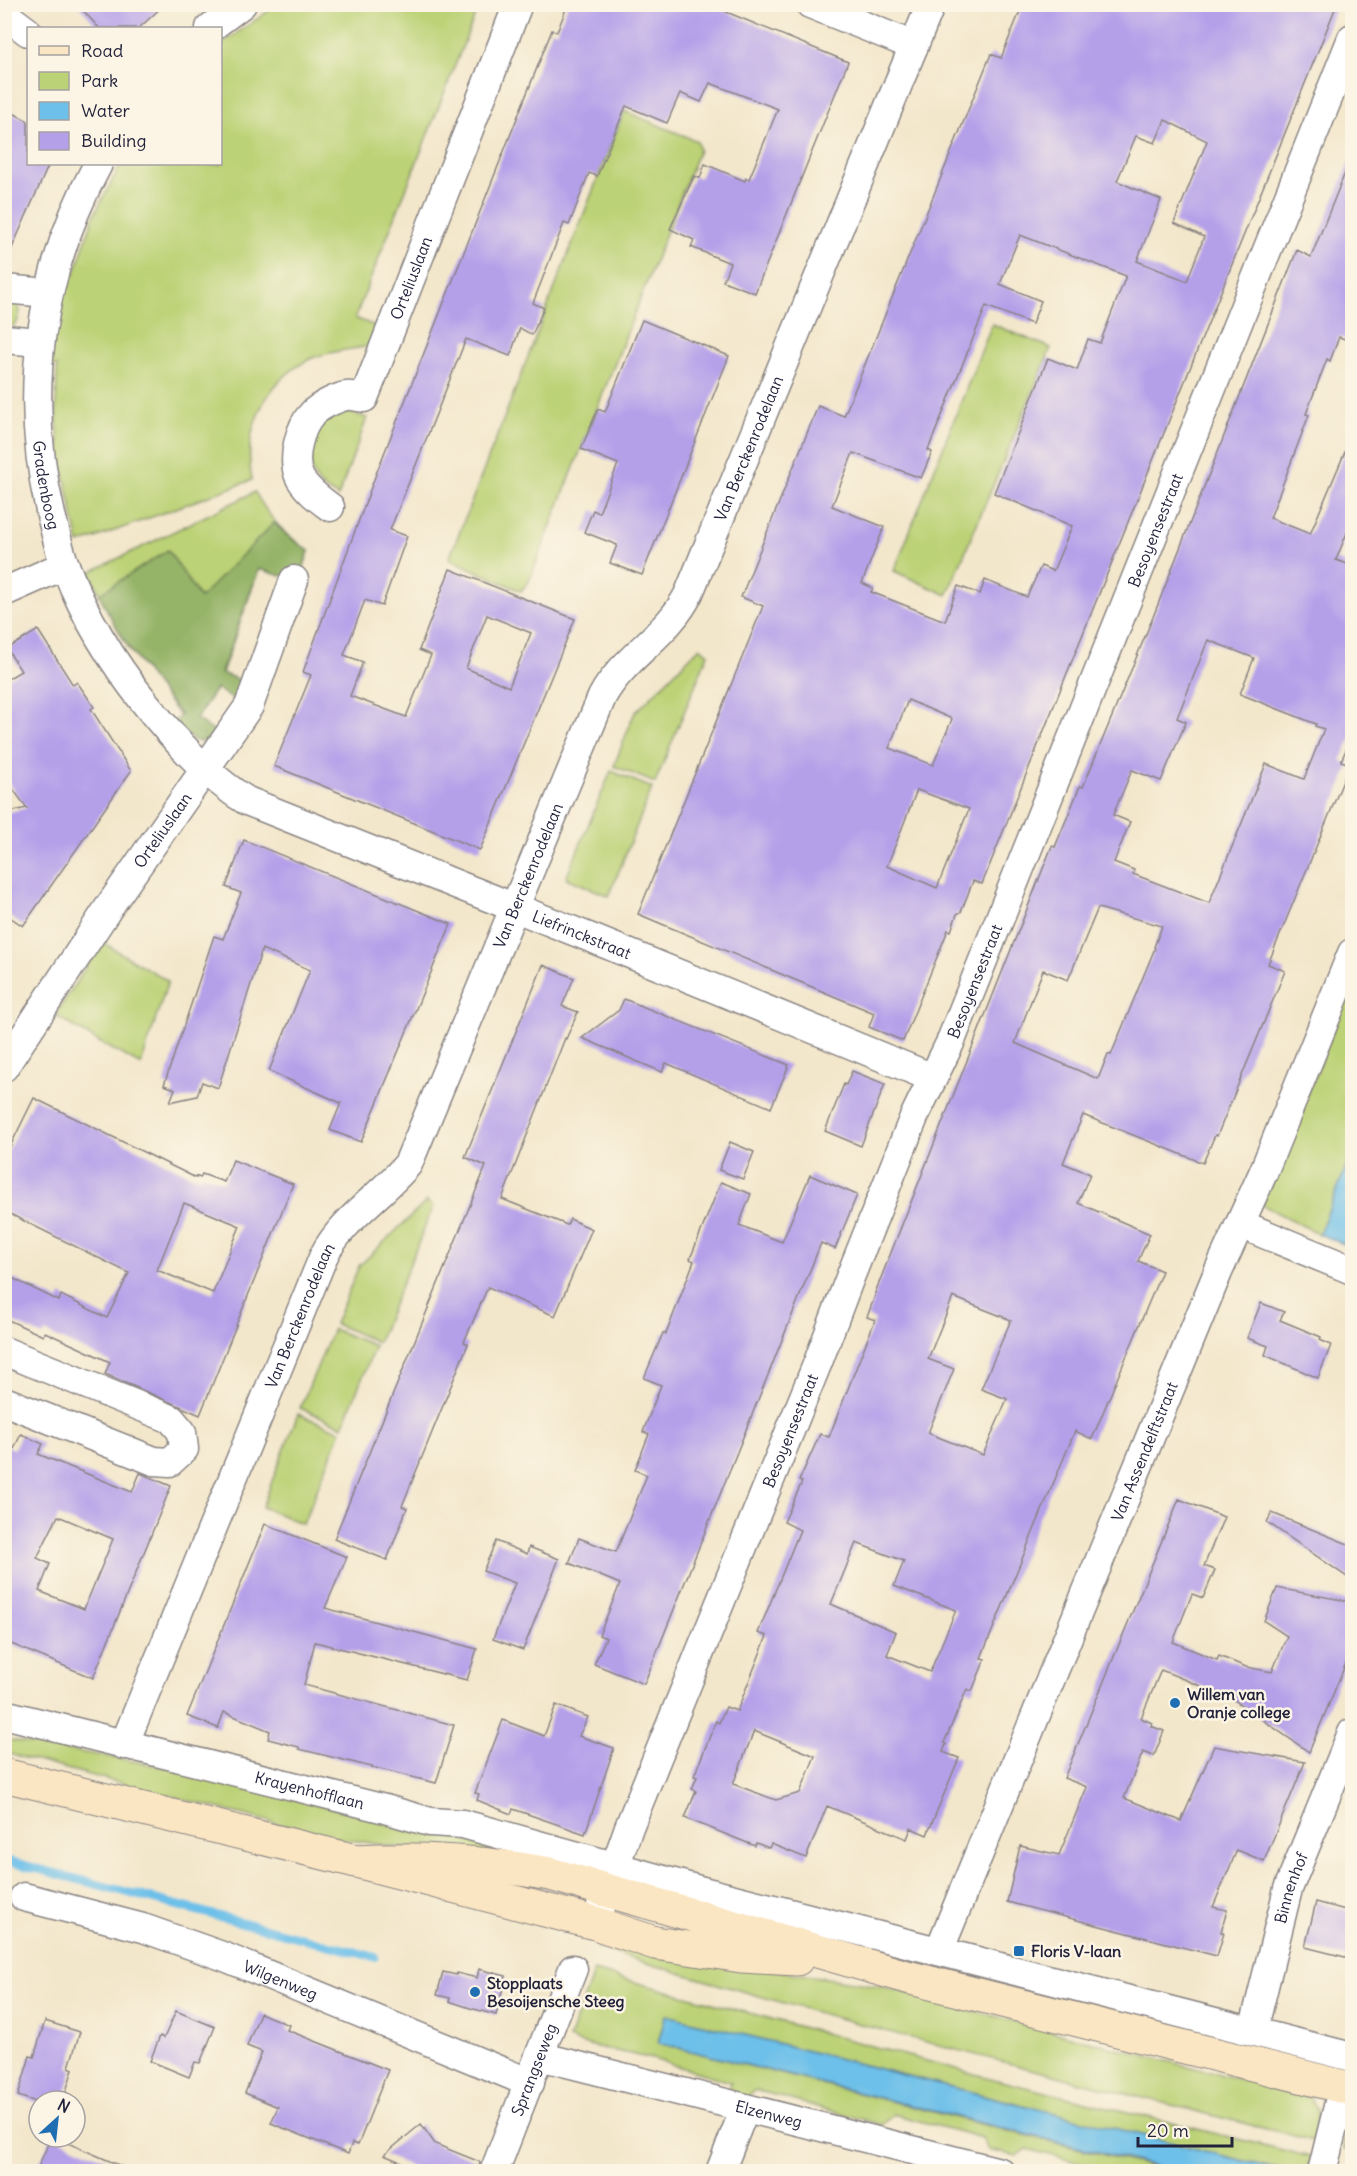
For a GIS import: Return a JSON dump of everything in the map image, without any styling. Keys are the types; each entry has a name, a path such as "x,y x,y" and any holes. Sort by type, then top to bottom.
{"street":[{"path":"211,27 242,4"},
{"name":"Orteliuslaan","path":"330,507 314,495 299,477 296,452 302,430 313,412 328,403 346,396 364,398 518,4"},
{"path":"810,4 914,46"},
{"name":"Van Berckenrodelaan","path":"124,1744 324,1255 336,1234 392,1183 408,1164 609,683 673,620 682,608 696,578 932,4"},
{"name":"Besoyensestraat","path":"595,1923 629,1827 819,1362 897,1160 959,1022 1353,38"},
{"name":"Gradenboog","path":"98,165 69,227 48,293 40,342 38,357 39,449 47,496 65,565 97,633 121,672 166,730 205,768"},
{"path":"4,289 48,293"},
{"path":"4,339 40,342"},
{"path":"4,592 65,565"},
{"name":"Orteliuslaan","path":"4,1067 113,901 249,706 294,580"},
{"name":"Liefrinckstraat","path":"205,768 247,801 933,1078"},
{"name":"Van Assendelftstraat","path":"939,1952 1353,953"},
{"path":"1240,1224 1353,1270"},
{"path":"4,1351 171,1419 182,1431 184,1449 170,1462 154,1461 4,1401"},
{"name":"Krayenhofflaan","path":"4,1714 386,1809 429,1822 463,1824 611,1878"},
{"name":"Binnenhof","path":"1253,2031 1288,1889 1350,1744"},
{"path":"4,1775 356,1861 595,1923 655,1943 741,1956 859,1963"},
{"path":"356,1861 459,1860 505,1865 550,1874 611,1878 699,1890 1253,2031 1349,2077"},
{"path":"611,1878 859,1963 907,1977 1349,2077"},
{"name":"Wilgenweg","path":"24,1897 143,1928 225,1957 530,2083"},
{"name":"Sprangseweg","path":"494,2172 573,1968"},
{"name":"Elzenweg","path":"540,2056 1000,2172"},
{"path":"1323,2167 1349,2077"},
{"path":"720,2172 745,2108"}],"green space":[{"path":"277,5 479,5 355,318 377,327 369,346 317,356 294,369 280,381 269,394 254,426 250,444 252,480 79,544 60,455 56,411 57,366 49,365 65,273 74,275 94,215 120,165 222,165 222,44"},
{"path":"624,111 697,141 699,150 529,581 521,591 449,559"},
{"path":"5,297 16,302 20,310 16,323 5,330"},
{"path":"992,324 1051,348 947,595 894,571"},
{"path":"349,412 367,418 338,497 323,487 315,477 310,462 310,446 319,425"},
{"path":"255,492 278,525 309,551 303,569 259,569 217,688 196,719 215,732 206,741 199,742 129,649 108,612 90,572"},
{"path":"274,523 309,551 303,569 281,576 259,569 221,673 243,681 235,701 216,688 196,719 215,732 204,741 193,740 174,722 181,715 136,658 99,594 168,550 200,598"},
{"path":"700,647 708,654 655,783 614,766 634,714"},
{"path":"611,771 652,788 609,896 566,878"},
{"path":"102,942 168,981 141,1065 55,1015"},
{"path":"1352,984 1352,1153 1319,1234 1262,1205"},
{"path":"427,1201 433,1207 378,1342 335,1324 359,1266"},
{"path":"333,1329 375,1346 343,1426 300,1408"},
{"path":"298,1414 341,1431 303,1524 262,1507"},
{"path":"4,1739 150,1764 521,1853 429,1852 325,1836 5,1753"},
{"path":"596,1935 645,1951 880,1986 1310,2097 1318,2110 1314,2141 776,2001 598,1948"},
{"path":"594,1971 993,2079 1311,2157 1307,2171 1284,2171 666,2015 658,2043 1168,2171 1111,2171 1027,2149 1017,2156 988,2150 982,2138 893,2114 883,2125 755,2090 744,2100 728,2095 731,2082 653,2059 569,2039"},
{"path":"1352,2119 1352,2151 1344,2149 1344,2137"}],"water":[{"path":"1352,1153 1352,1225 1344,1244 1319,1234"},
{"path":"666,2015 1284,2171 1175,2171 658,2043"}],"building":[{"path":"77,4 165,4 140,27 98,27"},
{"path":"568,4 707,4 848,62 755,293 723,281 730,263 691,247 694,240 670,229 694,176 700,178 705,164 745,181 746,178 749,179 778,109 710,83 701,102 680,93 667,123 626,106 597,176 589,173 569,225 564,223 533,303 544,308 532,335 520,328 510,356 466,339 390,530 407,536 382,606 365,600 344,655 363,662 350,696 406,717 431,655 419,650 450,569 575,619 480,850 274,766 311,675 303,672 376,474 552,30 557,32","holes":["487,615 531,633 509,687 466,668"]},
{"path":"1023,4 1337,4 982,884 973,881 961,912 957,914 951,931 948,930 903,1041 869,1027 874,1013 638,914 763,606 741,597 818,406 844,416 991,54 1001,58","holes":["1165,120 1207,141 1174,223 1204,237 1187,281 1137,261 1161,200 1117,181 1136,136 1155,143","1020,235 1126,276 1100,343 1088,339 1077,370 1048,358 994,493 1072,526 1053,571 1041,566 1027,597 985,580 980,594 958,586 945,621 871,592 873,588 862,583 884,527 832,506 853,453 921,478 932,452 928,450 986,306 1032,324 1041,301 1000,284","908,700 952,719 933,765 889,748","917,790 969,809 937,888 887,866"]},
{"path":"4,108 27,120 27,165 49,165 4,266"},
{"path":"1351,158 1353,342 1339,337 1330,361 1327,359 1306,414 1309,415 1270,518 1310,534 1353,433 1353,518 1336,560 1353,566 1353,734 1341,761 1350,764 1268,964 1285,971 1217,1136 1215,1135 1203,1163 1083,1115 1063,1163 1090,1174 1078,1203 1150,1234 1138,1261 1162,1271 1092,1439 1075,1431 981,1658 985,1659 972,1691 967,1689 944,1743 946,1744 943,1752 959,1758 927,1835 911,1828 907,1839 827,1806 806,1858 771,1844 769,1848 756,1843 755,1846 685,1818 696,1791 692,1789 697,1777 694,1776 716,1721 719,1723 726,1707 737,1711 767,1636 758,1633 800,1530 784,1522 820,1434 829,1437 875,1320 867,1317 875,1293 1052,846 1055,847 1080,786 1083,787 1153,617 1297,250 1311,257","holes":["1208,640 1254,658 1240,694 1324,729 1304,779 1266,764 1209,903 1133,874 1134,870 1114,862 1130,822 1113,815 1132,770 1161,781 1186,722 1177,718","1098,908 1162,926 1111,1055 1108,1054 1098,1079 1015,1043 1043,970 1068,980","953,1297 1011,1320 981,1389 1007,1399 983,1455 928,1433 954,1369 928,1359","856,1543 904,1561 894,1586 956,1610 930,1672 887,1655 896,1632 831,1604","754,1731 815,1756 800,1793 776,1800 733,1784"]},
{"path":"642,320 729,356 642,575 610,563 617,545 584,532 593,510 599,513 618,464 581,449 598,409 605,412"},
{"path":"38,630 73,685 77,682 94,707 91,709 131,771 23,926 4,913 4,813 27,808 4,777 4,681 21,671 7,649"},
{"path":"244,840 451,924 361,1142 330,1130 341,1103 269,1071 310,970 262,949 218,1088 202,1082 197,1096 170,1102 175,1089 164,1085 214,936 223,939 241,893 226,887"},
{"path":"543,965 574,978 562,1006 578,1012 565,1038 502,1199 567,1225 570,1219 592,1229 555,1316 488,1287 464,1342 468,1344 402,1506 407,1508 387,1560 334,1539 486,1166 465,1157"},
{"path":"624,999 789,1065 771,1108 666,1063 662,1072 582,1038 619,1010"},
{"path":"852,1071 885,1084 861,1146 825,1131 844,1084 846,1085"},
{"path":"34,1098 196,1178 196,1176 200,1178 202,1174 224,1182 233,1160 293,1184 200,1415 105,1374 110,1362 45,1332 43,1336 4,1318 4,1274 59,1301 61,1295 107,1318 129,1273 4,1211 4,1159","holes":["184,1203 240,1226 213,1293 157,1270"]},
{"path":"730,1142 754,1152 743,1179 719,1170"},
{"path":"810,1175 857,1195 835,1249 821,1243 644,1684 594,1664 606,1638 599,1635 620,1584 569,1563 579,1538 616,1552 647,1475 635,1470 649,1434 643,1432 661,1385 644,1378 663,1333 666,1334 694,1261 690,1259 721,1182 751,1194 739,1225 782,1242"},
{"path":"1261,1303 1284,1312 1280,1320 1321,1337 1320,1340 1331,1345 1318,1378 1265,1355 1268,1346 1247,1338"},
{"path":"21,1434 43,1444 38,1454 132,1492 140,1473 171,1486 93,1678 4,1641 4,1445 14,1449","holes":["58,1516 113,1539 84,1609 39,1591 50,1564 37,1558"]},
{"path":"1179,1499 1224,1517 1204,1566 1215,1570 1203,1598 1192,1594 1173,1642 1217,1660 1219,1656 1246,1667 1272,1672 1287,1636 1264,1621 1277,1588 1353,1602 1353,1646 1309,1752 1231,1698 1161,1670 1141,1718 1152,1723 1151,1726 1164,1731 1154,1756 1143,1752 1124,1798 1181,1821 1214,1746 1305,1762 1264,1861 1237,1850 1213,1907 1227,1910 1221,1932 1224,1933 1217,1956 1007,1902 1020,1846 1059,1855 1087,1787 1064,1778"},
{"path":"1272,1513 1353,1546 1353,1581 1267,1522"},
{"path":"265,1524 347,1557 325,1608 477,1649 467,1680 315,1642 304,1685 454,1725 436,1783 299,1749 299,1747 268,1739 270,1731 224,1712 218,1728 187,1716"},
{"path":"496,1541 527,1554 529,1547 559,1559 523,1650 493,1639 515,1583 483,1571"},
{"path":"556,1705 588,1717 579,1736 614,1748 585,1834 513,1809 511,1814 477,1800 479,1794 475,1793 503,1720 544,1736"},
{"path":"1316,1902 1353,1912 1353,1959 1305,1947"},
{"name":"Stopplaats Besoijensche Steeg","path":"479,1969 506,1976 496,2015 449,2001 450,1998 437,1995 443,1972 477,1978"},
{"path":"176,2011 215,2027 200,2063 195,2062 189,2077 150,2061 160,2036 164,2038"},
{"path":"260,2013 289,2025 287,2030 388,2070 358,2145 352,2143 348,2154 271,2123 278,2107 245,2093 262,2052 247,2046"},
{"path":"45,2021 80,2032 69,2067 73,2069 67,2089 27,2089 27,2099 18,2096 30,2056 34,2057"},
{"path":"421,2124 435,2144 480,2162 478,2172 424,2172 384,2155"},
{"path":"46,2149 82,2149 135,2172 36,2172"}],"waterway":[{"path":"4,1860 374,1957"}],"place":[{"name":"Willem van Oranje college","path":"1175,1703"},
{"name":"Floris V-laan","path":"1019,1951"},
{"name":"Stopplaats Besoijensche Steeg","path":"475,1992"}]}
